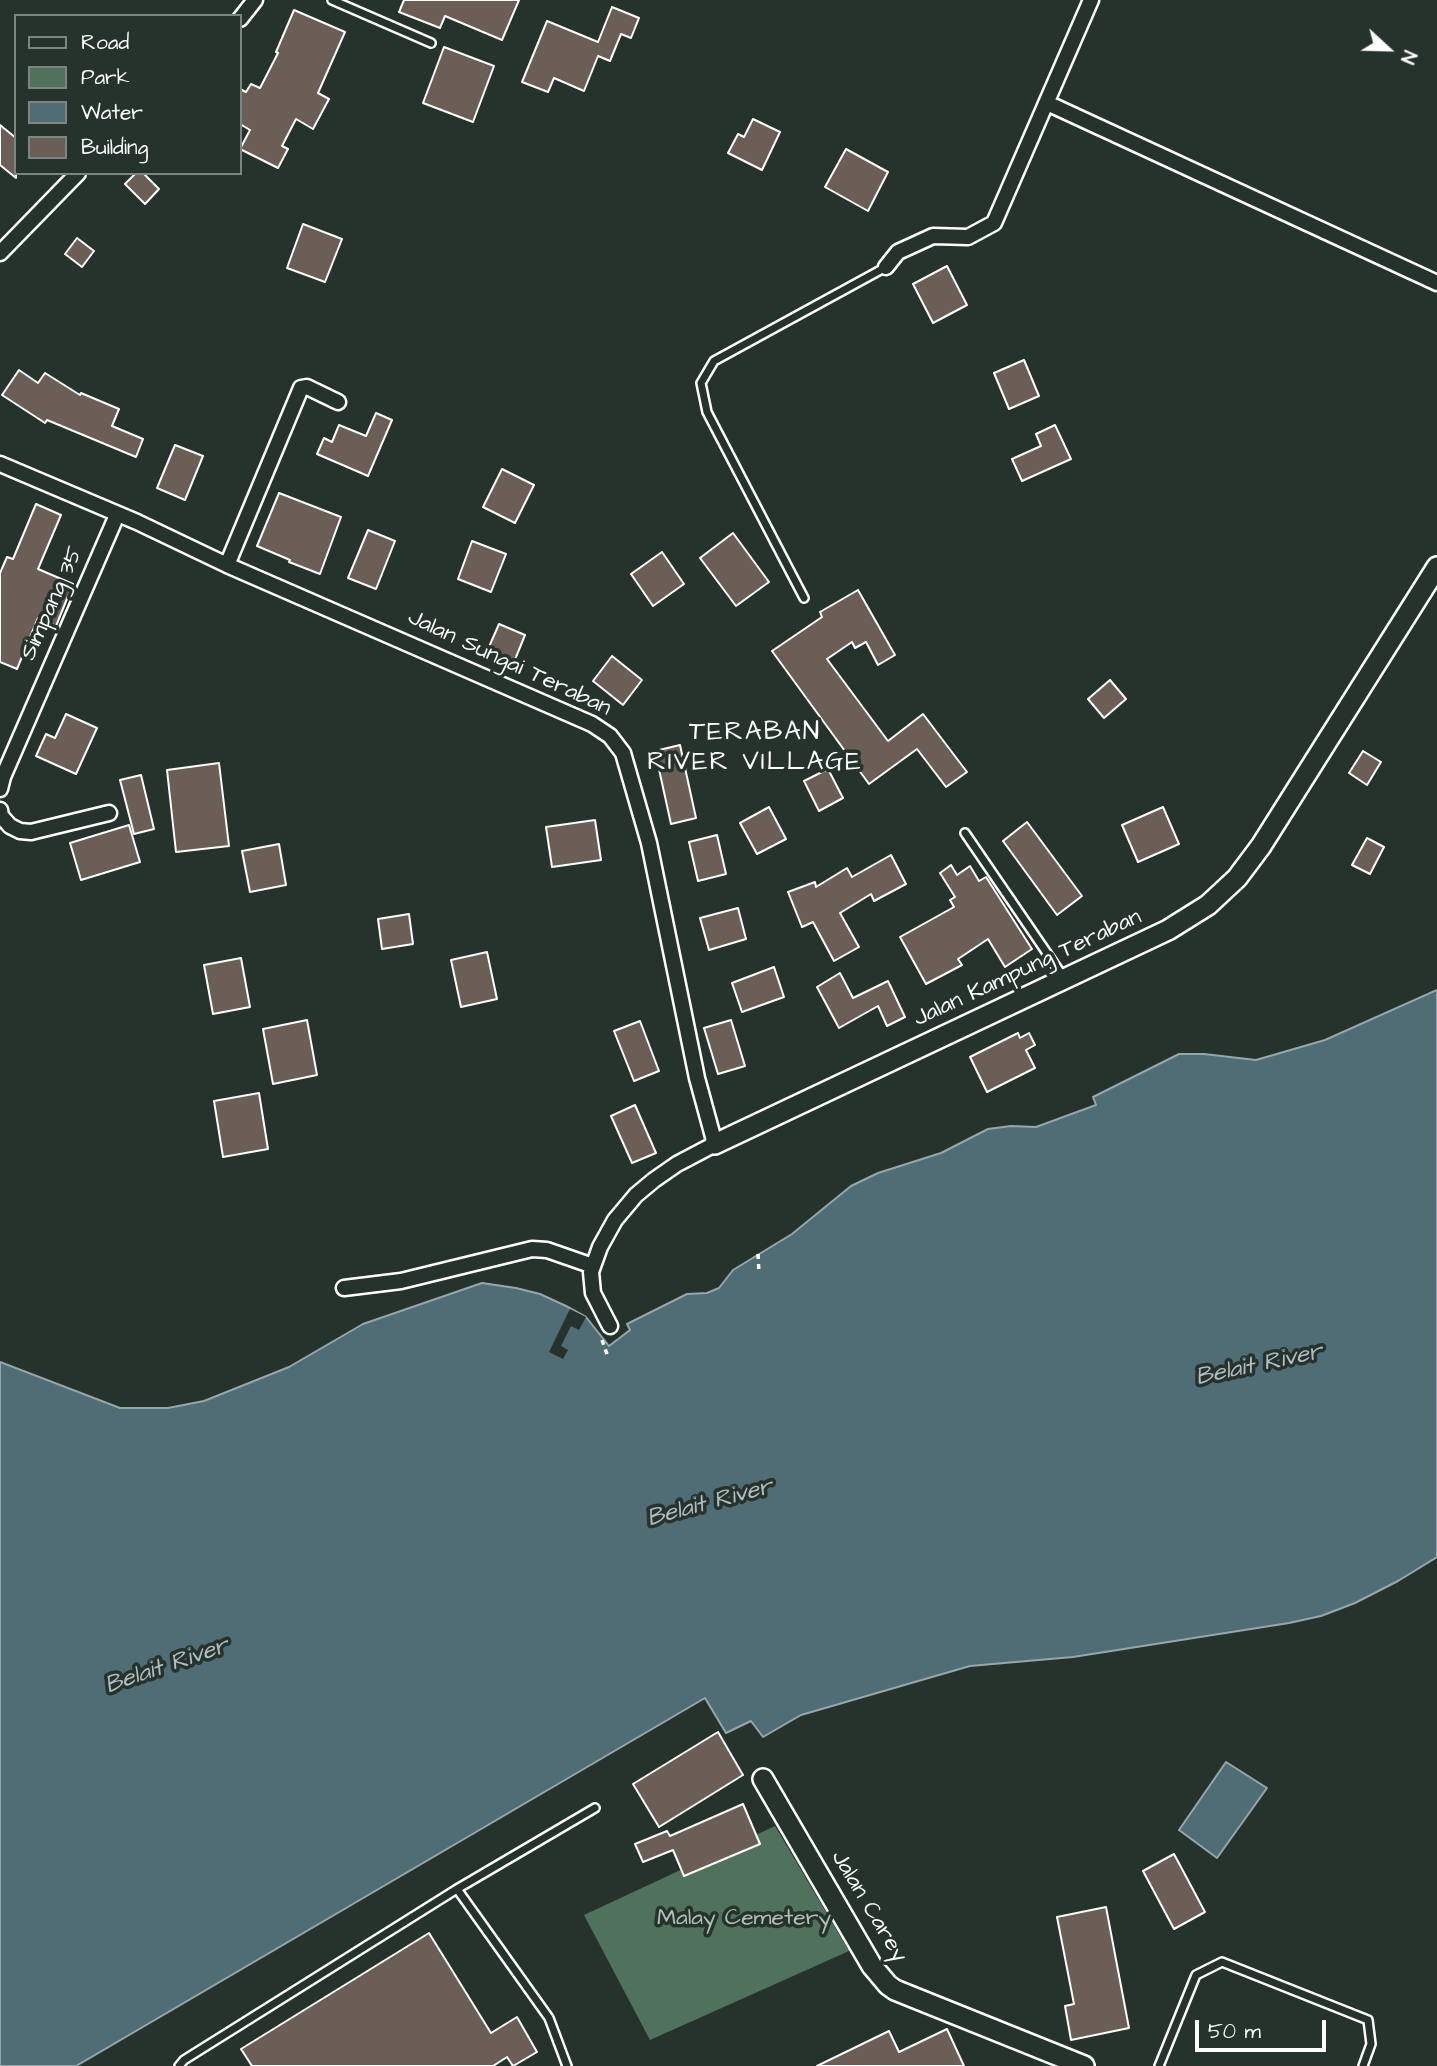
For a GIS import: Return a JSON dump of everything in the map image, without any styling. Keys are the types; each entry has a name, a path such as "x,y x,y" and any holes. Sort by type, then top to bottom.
{"street":[{"path":"242,16 255,0"},
{"path":"887,267 898,252 933,236 968,237 994,223 1091,0"},
{"path":"1047,103 1437,283"},
{"path":"0,253 76,175"},
{"path":"227,565 301,388 307,387 338,402"},
{"name":"Jalan Sungai Teraban","path":"0,464 539,700 592,724 610,736 624,753 649,843 697,1078 715,1144"},
{"name":"Simpang 35","path":"0,789 3,776 117,515"},
{"name":"Jalan Kampung Teraban","path":"605,1330 593,1293 591,1272 600,1247 615,1220 636,1195 677,1164 1168,930 1208,905 1237,878 1261,846 1437,567"},
{"path":"0,810 1,816 10,826 31,832 109,813"},
{"path":"344,1288 401,1281 532,1249 547,1250 593,1266"},
{"name":"Jalan Carey","path":"763,1779 872,1966 884,1981 895,1990 1084,2066"}],"lane":[{"path":"332,0 431,43"},
{"path":"803,598 707,412 701,383 714,361 887,267"},
{"path":"965,833 1065,979"},
{"path":"179,2066 184,2060 457,1889 595,1808"},
{"path":"457,1889 549,2018 566,2066"},
{"path":"1160,2066 1196,1975 1222,1962 1368,2020 1371,2044 1363,2066"}],"path":[{"path":"758,1254 759,1274"},
{"path":"605,1330 608,1357"}],"green space":[{"name":"Malay Cemetery","path":"775,1826 849,1951 650,2040 584,1915"}],"water":[{"name":"Belait River","path":"1437,990 1437,1557 1355,1603 1321,1616 1073,1657 970,1666 801,1715 763,1737 751,1721 726,1733 705,1698 76,2066 0,2066 0,1362 120,1408 168,1408 204,1401 289,1367 363,1324 482,1283 540,1294 566,1306 586,1317 609,1346 630,1330 627,1324 687,1294 707,1293 719,1288 733,1270 792,1234 851,1186 878,1173 941,1153 988,1129 1036,1127 1096,1105 1093,1097 1179,1054 1256,1060 1325,1040"},
{"path":"1226,1762 1267,1788 1217,1858 1179,1830"}],"pier":[{"path":"570,1309 586,1317 579,1330 571,1326 561,1346 568,1350 563,1359 549,1352"}],"building":[{"path":"404,0 519,0 502,40 445,16 440,28 399,12"},
{"path":"612,7 639,18 631,38 621,34 610,61 598,56 584,91 554,78 548,92 522,82 547,21 598,42"},
{"path":"294,10 345,32 318,93 329,99 313,129 296,119 282,146 288,149 278,168 242,150 250,130 242,125 242,90 246,92 251,84 260,88 278,53 276,52"},
{"path":"444,47 494,66 473,122 423,103"},
{"path":"753,119 780,132 762,170 728,153 738,134 744,137"},
{"path":"0,125 14,136 16,178 0,165"},
{"path":"846,149 888,172 868,211 825,187"},
{"path":"134,175 145,175 159,189 145,204 125,184"},
{"path":"303,224 342,239 325,282 287,268"},
{"path":"77,238 94,251 82,267 65,254"},
{"path":"947,266 967,305 933,323 913,284"},
{"path":"1024,360 1039,396 1009,409 994,373"},
{"path":"19,370 38,383 45,373 80,395 81,393 119,409 112,426 143,439 136,457 47,420 45,423 2,395"},
{"path":"376,413 392,420 368,476 317,454 324,438 332,442 339,425 366,436"},
{"path":"1055,425 1071,459 1022,481 1012,459 1041,446 1036,434"},
{"path":"175,445 203,456 185,500 157,488"},
{"path":"502,469 534,485 515,523 483,507"},
{"path":"279,493 341,517 320,574 257,546"},
{"path":"36,504 61,515 38,569 73,584 56,626 38,618 17,669 0,662 0,573 7,557 13,559"},
{"path":"368,530 395,541 376,589 348,578"},
{"path":"733,533 769,582 736,606 700,558"},
{"path":"472,541 506,554 491,592 458,579"},
{"path":"662,552 684,584 653,606 631,574"},
{"path":"858,590 895,655 878,665 866,642 855,648 852,642 827,659 888,741 923,714 967,772 946,787 917,749 869,784 772,651 822,617 820,612"},
{"path":"499,624 525,635 512,667 485,656"},
{"path":"612,656 642,680 623,705 593,681"},
{"path":"1110,680 1126,699 1104,718 1088,699"},
{"path":"66,714 97,728 76,774 36,756 46,734 55,738"},
{"path":"680,745 696,818 671,824 655,751"},
{"path":"1363,751 1381,762 1367,785 1349,773"},
{"path":"219,763 229,846 176,852 167,770"},
{"path":"828,769 843,798 819,811 804,781"},
{"path":"141,775 154,829 134,834 120,780"},
{"path":"769,807 786,839 757,854 740,823"},
{"path":"1163,807 1179,844 1138,862 1122,825"},
{"path":"595,820 601,860 552,867 546,827"},
{"path":"1027,822 1082,896 1057,915 1003,841"},
{"path":"129,825 140,862 81,880 70,843"},
{"path":"717,835 726,874 698,881 689,842"},
{"path":"1367,838 1384,847 1370,874 1352,865"},
{"path":"279,844 286,885 250,892 242,851"},
{"path":"891,855 906,884 874,901 871,894 840,913 859,947 834,961 813,922 802,927 788,892 815,882 816,887 847,868 852,877"},
{"path":"951,865 957,875 970,866 979,881 986,877 1032,949 1005,967 988,939 958,959 962,965 926,984 900,937 954,907 950,900 955,897 940,873"},
{"path":"738,908 746,939 709,950 700,918"},
{"path":"409,914 413,944 382,949 378,919"},
{"path":"487,952 497,999 461,1007 451,960"},
{"path":"241,958 250,1007 213,1014 204,965"},
{"path":"774,967 784,997 742,1012 732,983"},
{"path":"840,973 853,998 888,981 905,1017 887,1026 878,1006 839,1028 817,987"},
{"path":"307,1020 317,1075 273,1084 263,1029"},
{"path":"731,1020 745,1066 718,1074 704,1028"},
{"path":"640,1021 659,1071 634,1081 614,1031"},
{"path":"1018,1033 1020,1038 1029,1033 1035,1045 1026,1050 1035,1068 987,1092 970,1057"},
{"path":"259,1093 268,1149 223,1157 214,1101"},
{"path":"635,1105 656,1153 632,1163 611,1116"},
{"path":"718,1732 743,1775 659,1827 633,1784"},
{"path":"743,1804 760,1844 684,1876 673,1850 643,1862 635,1844 667,1831 670,1836"},
{"path":"1174,1854 1205,1912 1174,1929 1143,1871"},
{"path":"1106,1907 1129,2028 1071,2040 1065,2006 1074,2004 1057,1917"},
{"path":"429,1933 491,2033 517,2017 537,2052 513,2066 507,2057 493,2066 252,2066 241,2049"},
{"path":"947,2029 964,2066 817,2066 889,2031 899,2052"}],"district":[{"name":"TERABAN RIVER VILLAGE","path":"755,749"}]}
